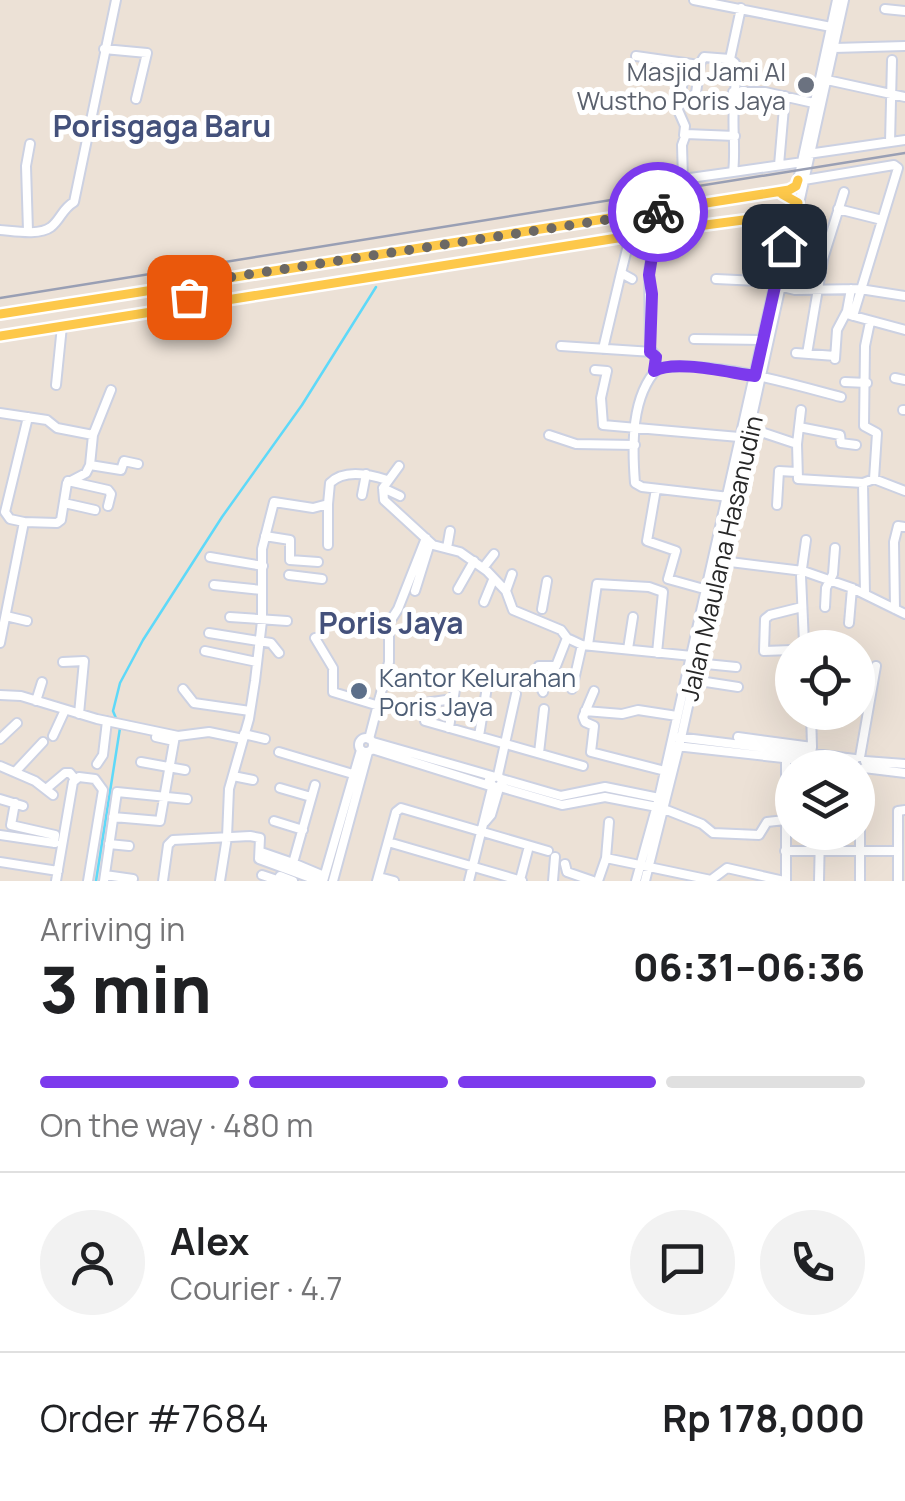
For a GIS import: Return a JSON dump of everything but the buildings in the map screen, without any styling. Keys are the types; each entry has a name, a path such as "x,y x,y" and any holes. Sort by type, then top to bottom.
{"main road":[{"path":"0,314 665,211 794,188 801,180"},
{"path":"0,336 797,208 789,196 774,192"},
{"path":"665,211 662,223 668,230"},
{"path":"584,224 583,235 589,243"},
{"path":"184,287 195,304"},
{"path":"179,306 184,287"}],"street":[{"path":"0,230 28,231 52,226 61,210 74,202 116,0"},
{"path":"694,0 830,27"},
{"name":"Jalan Maulana Hasanudin","path":"740,454 734,436 797,208 836,0"},
{"name":"Jalan Maulana Hasanudin","path":"818,104 834,48 830,27 844,0"},
{"path":"730,59 741,8"},
{"path":"885,9 905,11"},
{"path":"834,48 905,46"},
{"path":"104,50 146,53 136,99"},
{"path":"636,56 700,65"},
{"path":"680,96 696,92 704,57 735,63 733,172"},
{"path":"890,142 892,60"},
{"path":"686,64 678,110 685,126 684,179 779,166 806,157 905,140"},
{"path":"736,74 756,77"},
{"path":"827,80 905,97"},
{"path":"735,92 784,96 818,104"},
{"path":"779,166 784,96"},
{"path":"684,135 735,136"},
{"path":"28,231 26,166 30,144"},
{"path":"796,353 835,357 837,330 849,315 898,169 896,165 801,180"},
{"path":"807,354 818,291 844,192"},
{"path":"838,210 882,220"},
{"name":"Jalan Maulana Hasanudin","path":"645,881 651,801 661,769 676,742 674,715 716,560 723,496 749,428 753,376 778,287 786,233 784,224 721,222"},
{"path":"650,352 649,275 656,232"},
{"path":"603,349 630,237"},
{"path":"621,273 632,279"},
{"path":"716,279 905,296"},
{"path":"849,315 905,330"},
{"path":"870,322 865,346 864,428 878,434 874,478"},
{"path":"56,385 62,326"},
{"path":"694,339 763,340"},
{"path":"561,346 650,352 656,357 654,371 637,400 636,483 656,490 723,496"},
{"path":"654,371 667,367 753,376 841,397"},
{"path":"596,370 607,371 602,424 734,436"},
{"path":"845,382 867,383"},
{"path":"68,481 86,473 90,465 93,435 112,390"},
{"path":"801,410 796,444 801,481 863,483 874,478 905,491"},
{"path":"0,412 50,420 58,428 93,435"},
{"path":"28,417 2,512 24,522 60,522 68,481"},
{"path":"799,427 840,435 842,443 856,445"},
{"path":"749,428 796,444"},
{"path":"549,436 576,444 636,445"},
{"path":"90,465 121,470 124,461 138,464"},
{"path":"399,466 385,484 384,500 428,541 474,560 506,590 512,610 561,630 566,638 585,645 674,654 736,667"},
{"path":"777,505 779,472 797,472"},
{"path":"362,495 366,474"},
{"path":"328,545 332,478 366,474 400,496"},
{"path":"68,481 108,490 108,506"},
{"path":"863,483 865,594"},
{"path":"656,490 647,540 675,550 667,576 704,589"},
{"path":"220,881 229,790 250,711 260,642 264,536 274,502 312,508 328,504"},
{"path":"64,503 95,510"},
{"path":"0,642 24,522"},
{"path":"895,609 894,542 898,526 905,527"},
{"path":"446,548 450,532"},
{"path":"264,536 290,540 289,577 322,579"},
{"path":"803,630 806,540"},
{"path":"325,880 380,706 389,662 389,623 428,541"},
{"path":"416,591 428,541"},
{"path":"465,555 467,543"},
{"path":"825,606 835,548"},
{"path":"483,568 494,554"},
{"path":"210,557 263,566"},
{"path":"290,560 318,562"},
{"path":"458,589 474,560"},
{"path":"716,560 803,571 832,579 905,614"},
{"name":"Jalan Maulana Hasanudin","path":"651,801 676,742 693,680 692,658 704,589 716,560"},
{"path":"506,590 512,574"},
{"path":"484,602 493,580"},
{"path":"542,609 548,581"},
{"path":"572,690 597,584 633,585 663,592 658,652"},
{"path":"214,585 262,590"},
{"path":"849,622 852,588"},
{"path":"775,651 764,651 765,619 802,607"},
{"path":"6,616 27,622"},
{"path":"230,617 287,620"},
{"path":"628,649 633,617"},
{"path":"209,633 272,644 279,653"},
{"path":"315,638 333,668 333,692 380,706"},
{"path":"542,692 537,679 539,666 556,666 566,638"},
{"path":"205,652 257,662"},
{"path":"64,662 84,661 79,714"},
{"path":"862,750 876,666"},
{"path":"693,680 738,686"},
{"path":"36,700 42,682"},
{"path":"449,728 456,683 486,685 479,736"},
{"path":"183,688 194,702 250,711"},
{"path":"594,691 584,721 594,726 591,752 661,769"},
{"path":"469,881 491,815 516,694"},
{"path":"0,695 18,695 174,738"},
{"path":"453,699 430,702 424,707 425,721 584,766"},
{"path":"54,736 65,710"},
{"path":"538,753 544,710"},
{"path":"585,711 622,714 634,710 674,715"},
{"path":"97,764 103,755 106,721"},
{"path":"0,739 16,723"},
{"path":"811,730 811,750"},
{"path":"156,737 205,732 264,739"},
{"path":"114,817 158,823 174,738"},
{"path":"738,738 784,750"},
{"path":"15,772 44,742"},
{"path":"676,742 748,742"},
{"path":"676,742 776,750"},
{"path":"369,747 562,806 605,796 651,801 714,833 758,835 767,822 775,821"},
{"path":"280,752 357,775"},
{"path":"142,762 186,770"},
{"path":"875,765 905,764"},
{"path":"0,766 50,792 65,773 75,779"},
{"path":"875,767 905,772"},
{"path":"233,776 253,780"},
{"path":"0,862 57,876 58,844 75,779"},
{"path":"75,779 94,779 103,790 88,881"},
{"path":"293,863 315,785"},
{"path":"280,788 311,797"},
{"path":"134,879 104,878 119,791 187,799"},
{"path":"0,798 19,804 11,824 55,835 58,844"},
{"path":"394,881 378,879 396,812 401,808 484,827 551,854 552,881"},
{"path":"898,881 898,811 905,810"},
{"path":"274,820 302,830"},
{"path":"565,864 567,872 596,881 606,858 609,822"},
{"path":"0,835 58,844"},
{"path":"163,881 170,842 258,836 259,859 325,880"},
{"path":"388,842 521,881 529,846"},
{"path":"110,844 130,846"},
{"path":"606,858 713,880 727,868 785,881 785,851 897,851"},
{"path":"820,851 820,881"},
{"path":"860,851 860,881"},
{"path":"262,852 325,880"},
{"name":"Jalan Maulana Hasanudin","path":"636,881 645,866"},
{"path":"262,875 293,881"}],"waterway":[{"path":"96,881 120,728 113,711 120,683 222,517 302,405 376,287"}],"railway":[{"path":"0,298 905,153"}],"way so far":[{"path":"189,297 192,283 658,212"}],"place":[{"name":"Masjid Jami Al Wustho Poris Jaya","path":"806,85"},
{"name":"Kantor Kelurahan Poris Jaya","path":"359,691"}],"district":[{"name":"Porisgaga Baru","path":"162,125"},
{"name":"Poris Jaya","path":"391,622"}],"route":[{"path":"658,212 665,211 662,223 668,230 656,232 649,270 650,352 656,357 654,371 660,367 696,368 755,376 784,246"}]}
